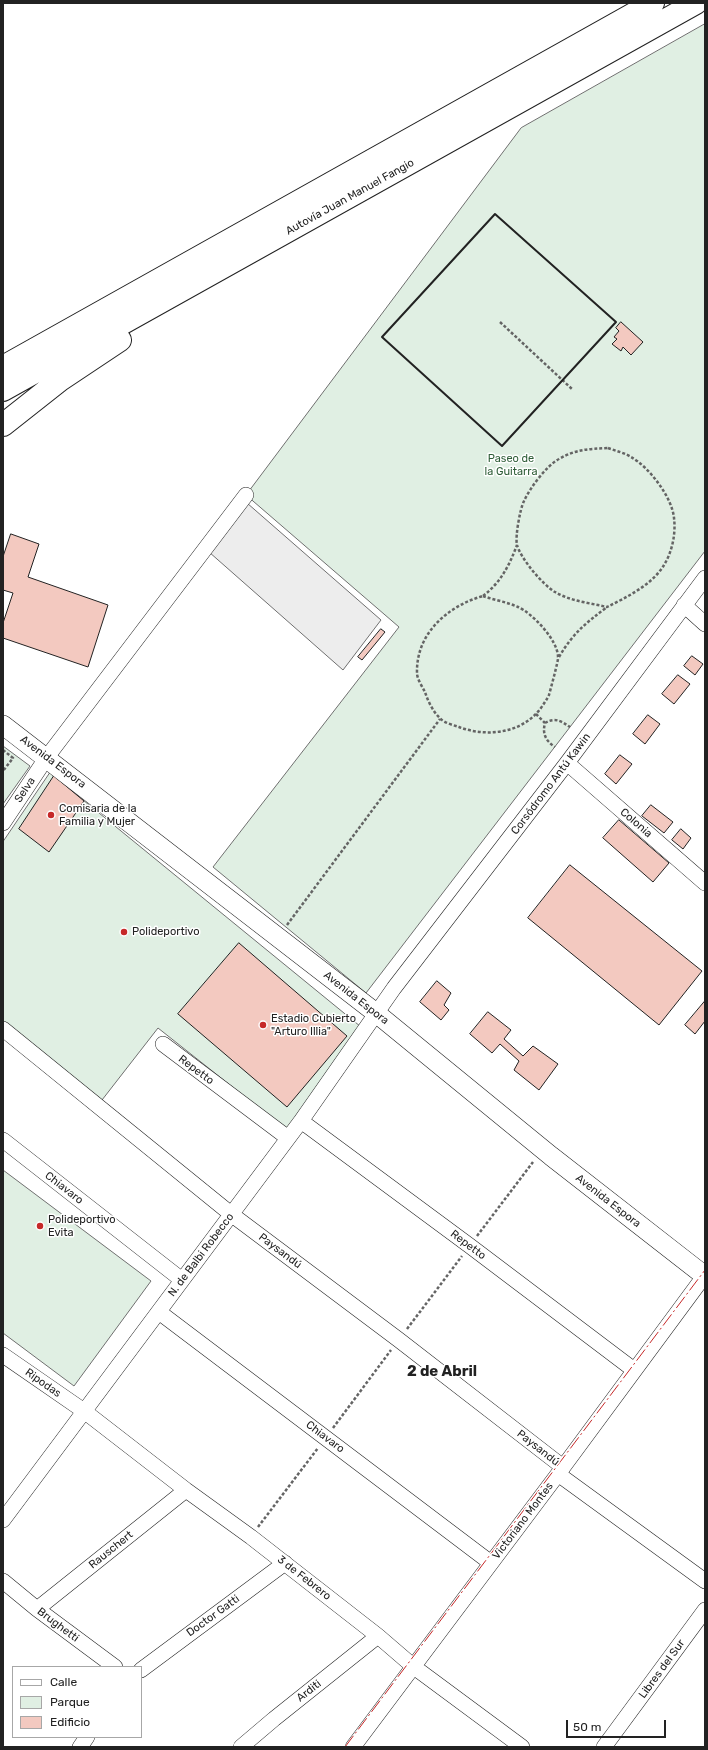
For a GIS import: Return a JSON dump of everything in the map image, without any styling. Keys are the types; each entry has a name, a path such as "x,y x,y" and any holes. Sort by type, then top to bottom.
{"highway":[{"name":"Autovía Juan Manuel Fangio","path":"3,367 653,3"},
{"name":"Autovía Juan Manuel Fangio","path":"3,390 696,3"},
{"path":"3,425 60,380 245,256"}],"main road":[{"name":"Avenida Espora","path":"3,725 47,757 278,937 376,1014 551,1156 705,1276"}],"street":[{"name":"Selva","path":"3,823 47,757 246,495"},
{"name":"Corsódromo Antú Kawin","path":"394,988 567,763 705,578"},
{"path":"684,605 705,624"},
{"name":"Colonia","path":"567,763 705,883"},
{"name":"N. de Balbi Robecco","path":"3,1520 301,1121 394,988"},
{"name":"Paysandú","path":"3,1029 232,1214 705,1581"},
{"name":"Repetto","path":"162,1044 288,1138"},
{"name":"Repetto","path":"301,1121 634,1370"},
{"name":"Chiavaro","path":"3,1140 182,1280"},
{"name":"Victoriano Montes","path":"353,1747 705,1276"},
{"name":"Chiavaro","path":"159,1312 491,1563"},
{"name":"Ripodas","path":"3,1355 84,1411"},
{"name":"3 de Febrero","path":"84,1411 186,1490 285,1563 378,1636 414,1667 522,1747"},
{"name":"Rauschert","path":"37,1609 186,1490"},
{"name":"Doctor Gatti","path":"142,1669 285,1563"},
{"name":"Brughetti","path":"3,1580 37,1609 114,1666"},
{"name":"Libres del Sur","path":"604,1747 705,1610"},
{"name":"Arditi","path":"241,1747 378,1636"},
{"path":"80,1747 86,1738"}],"path":[{"path":"500,322 572,389"},
{"path":"608,448 631,456 652,473 666,494 674,517 673,542 664,566 647,584 608,607 580,628 568,641 558,657 548,696 536,714 524,725 506,732 468,730 440,719 428,700 417,674 420,649 435,623 450,611 472,599 483,596 493,588 509,566 517,545 518,528 523,502 538,479 557,459 581,449 608,448"},
{"path":"517,545 525,560 540,579 554,592 577,601 608,607"},
{"path":"483,596 518,606 531,615 548,634 554,644 558,657"},
{"path":"536,714 545,723"},
{"path":"278,937 440,719"},
{"path":"555,747 549,743 544,735 543,729 545,723 556,719 570,727"},
{"path":"3,750 13,758 3,771"}],"green space":[{"name":"Paseo de la Guitarra","path":"705,24 705,551 366,993 213,867 399,627 246,495 521,128"},
{"path":"3,746 30,766 3,804"},
{"name":"Polideportivo","path":"50,773 366,1031 288,1131 158,1028 102,1100 3,1022 3,842"},
{"name":"Polideportivo Evita","path":"3,1170 151,1281 74,1386 3,1333"}],"shaded area":[{"path":"247,503 381,620 343,670 209,552"}],"building":[{"path":"621,322 643,342 631,355 623,347 621,351 612,344 617,339 614,337 619,331 616,328"},
{"path":"11,534 39,544 28,577 108,605 88,667 3,638 3,623 13,593 3,590 3,557"},
{"path":"381,629 385,632 362,660 358,657"},
{"path":"692,656 703,664 695,675 684,666"},
{"path":"678,675 690,684 674,704 662,694"},
{"path":"648,715 660,724 645,744 633,734"},
{"path":"620,755 632,764 616,784 605,774"},
{"name":"Comisaria de la Familia y Mujer","path":"54,776 84,801 49,852 19,829"},
{"path":"651,805 673,822 664,833 642,816"},
{"path":"619,820 669,863 653,882 603,838"},
{"path":"681,829 691,838 683,849 672,840"},
{"path":"570,865 702,971 659,1025 528,918"},
{"name":"Estadio Cubierto \"Arturo Illia\"","path":"239,943 347,1036 287,1107 178,1014"},
{"path":"437,981 451,993 444,1005 449,1010 441,1020 420,1002"},
{"path":"705,1001 705,1021 695,1034 685,1025"},
{"path":"488,1012 511,1030 504,1039 523,1056 533,1046 558,1064 539,1090 514,1070 519,1061 500,1044 492,1053 470,1034"}],"wall":[{"path":"495,214 616,322 502,446 382,337 495,214"}],"power":[{"path":"345,1747 705,1270"}],"place":[{"name":"Comisaria de la Familia y Mujer","path":"51,815"},
{"name":"Polideportivo","path":"124,932"},
{"name":"Estadio Cubierto \"Arturo Illia\"","path":"263,1025"},
{"name":"Polideportivo Evita","path":"40,1226"}],"district":[{"name":"2 de Abril","path":"442,1372"}]}
